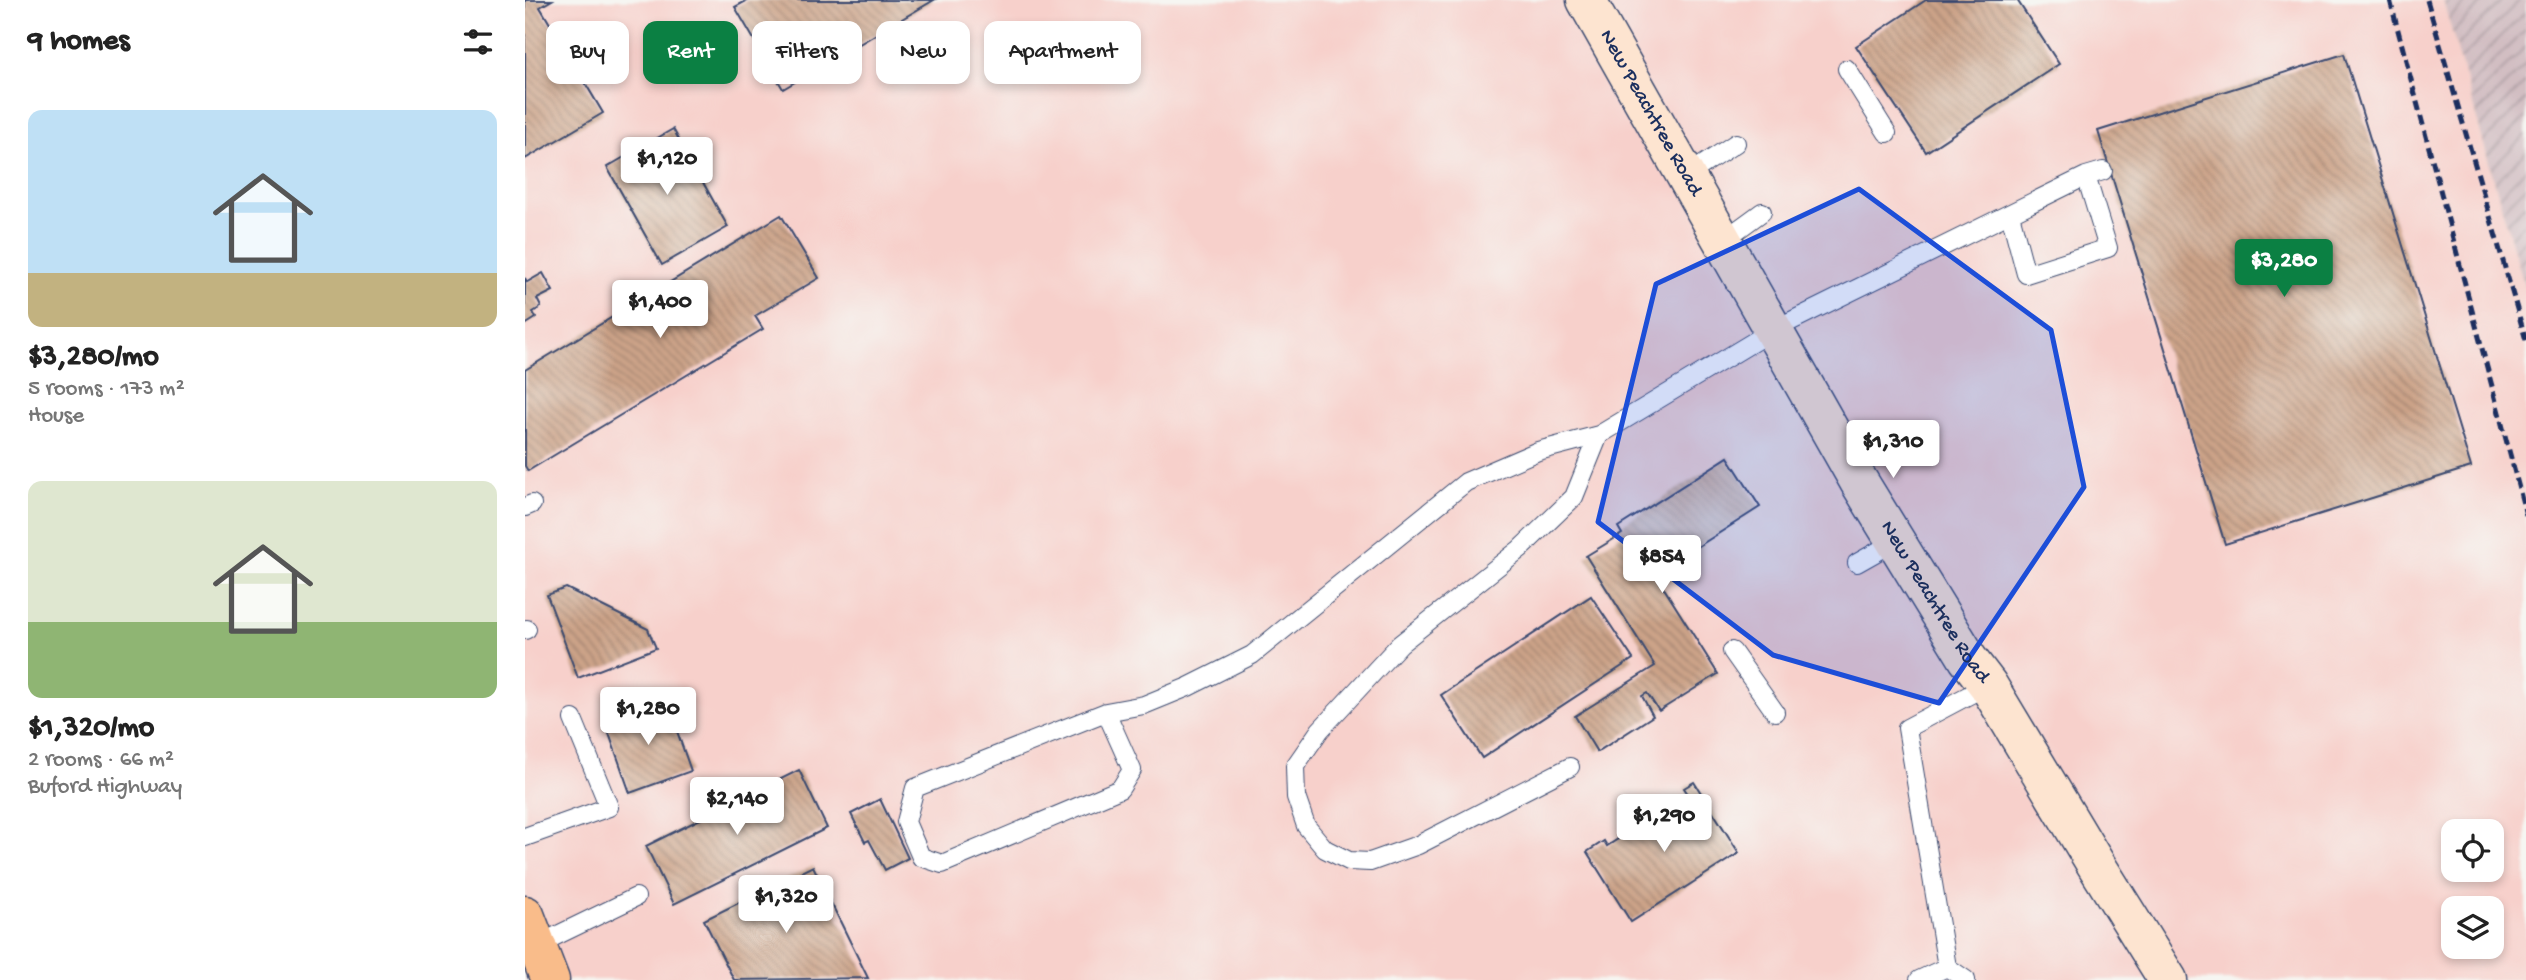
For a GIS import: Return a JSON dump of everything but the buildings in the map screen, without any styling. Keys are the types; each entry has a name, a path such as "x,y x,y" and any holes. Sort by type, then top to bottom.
{"street":[{"name":"New Peachtree Road","path":"1585,0 1858,480 1968,659 1988,685 2168,980"}],"lane":[{"path":"1847,69 1887,133"},
{"path":"1686,176 1735,143"},
{"path":"1106,712 1132,770 1120,789 942,864 921,857 906,822 915,788 1106,712 1144,705 1188,687 1252,655 1466,482 1538,451 1599,435 1773,330 2010,214 2094,174 2108,248 2027,274 2010,214"},
{"path":"1721,242 1762,212"},
{"path":"1570,767 1418,845 1370,862 1349,860 1325,849 1305,826 1296,797 1295,766 1320,730 1400,644 1520,549 1574,497 1599,435"},
{"path":"1857,563 1896,541"},
{"path":"1731,651 1775,712"},
{"path":"1966,980 1947,967 1907,728 1988,685"},
{"path":"525,837 609,807 573,719"},
{"path":"533,938 636,897"},
{"path":"1919,980 1947,967"}],"highlighted area":[{"path":"1859,189 2051,330 2084,487 1939,703 1773,655 1598,522 1656,284"}],"shaded area":[{"path":"525,0 2443,0 2526,292 2526,980 525,980"},
{"path":"2443,0 2526,0 2526,292"}],"railway":[{"path":"2390,0 2526,515"},
{"path":"2427,0 2526,340"}]}
